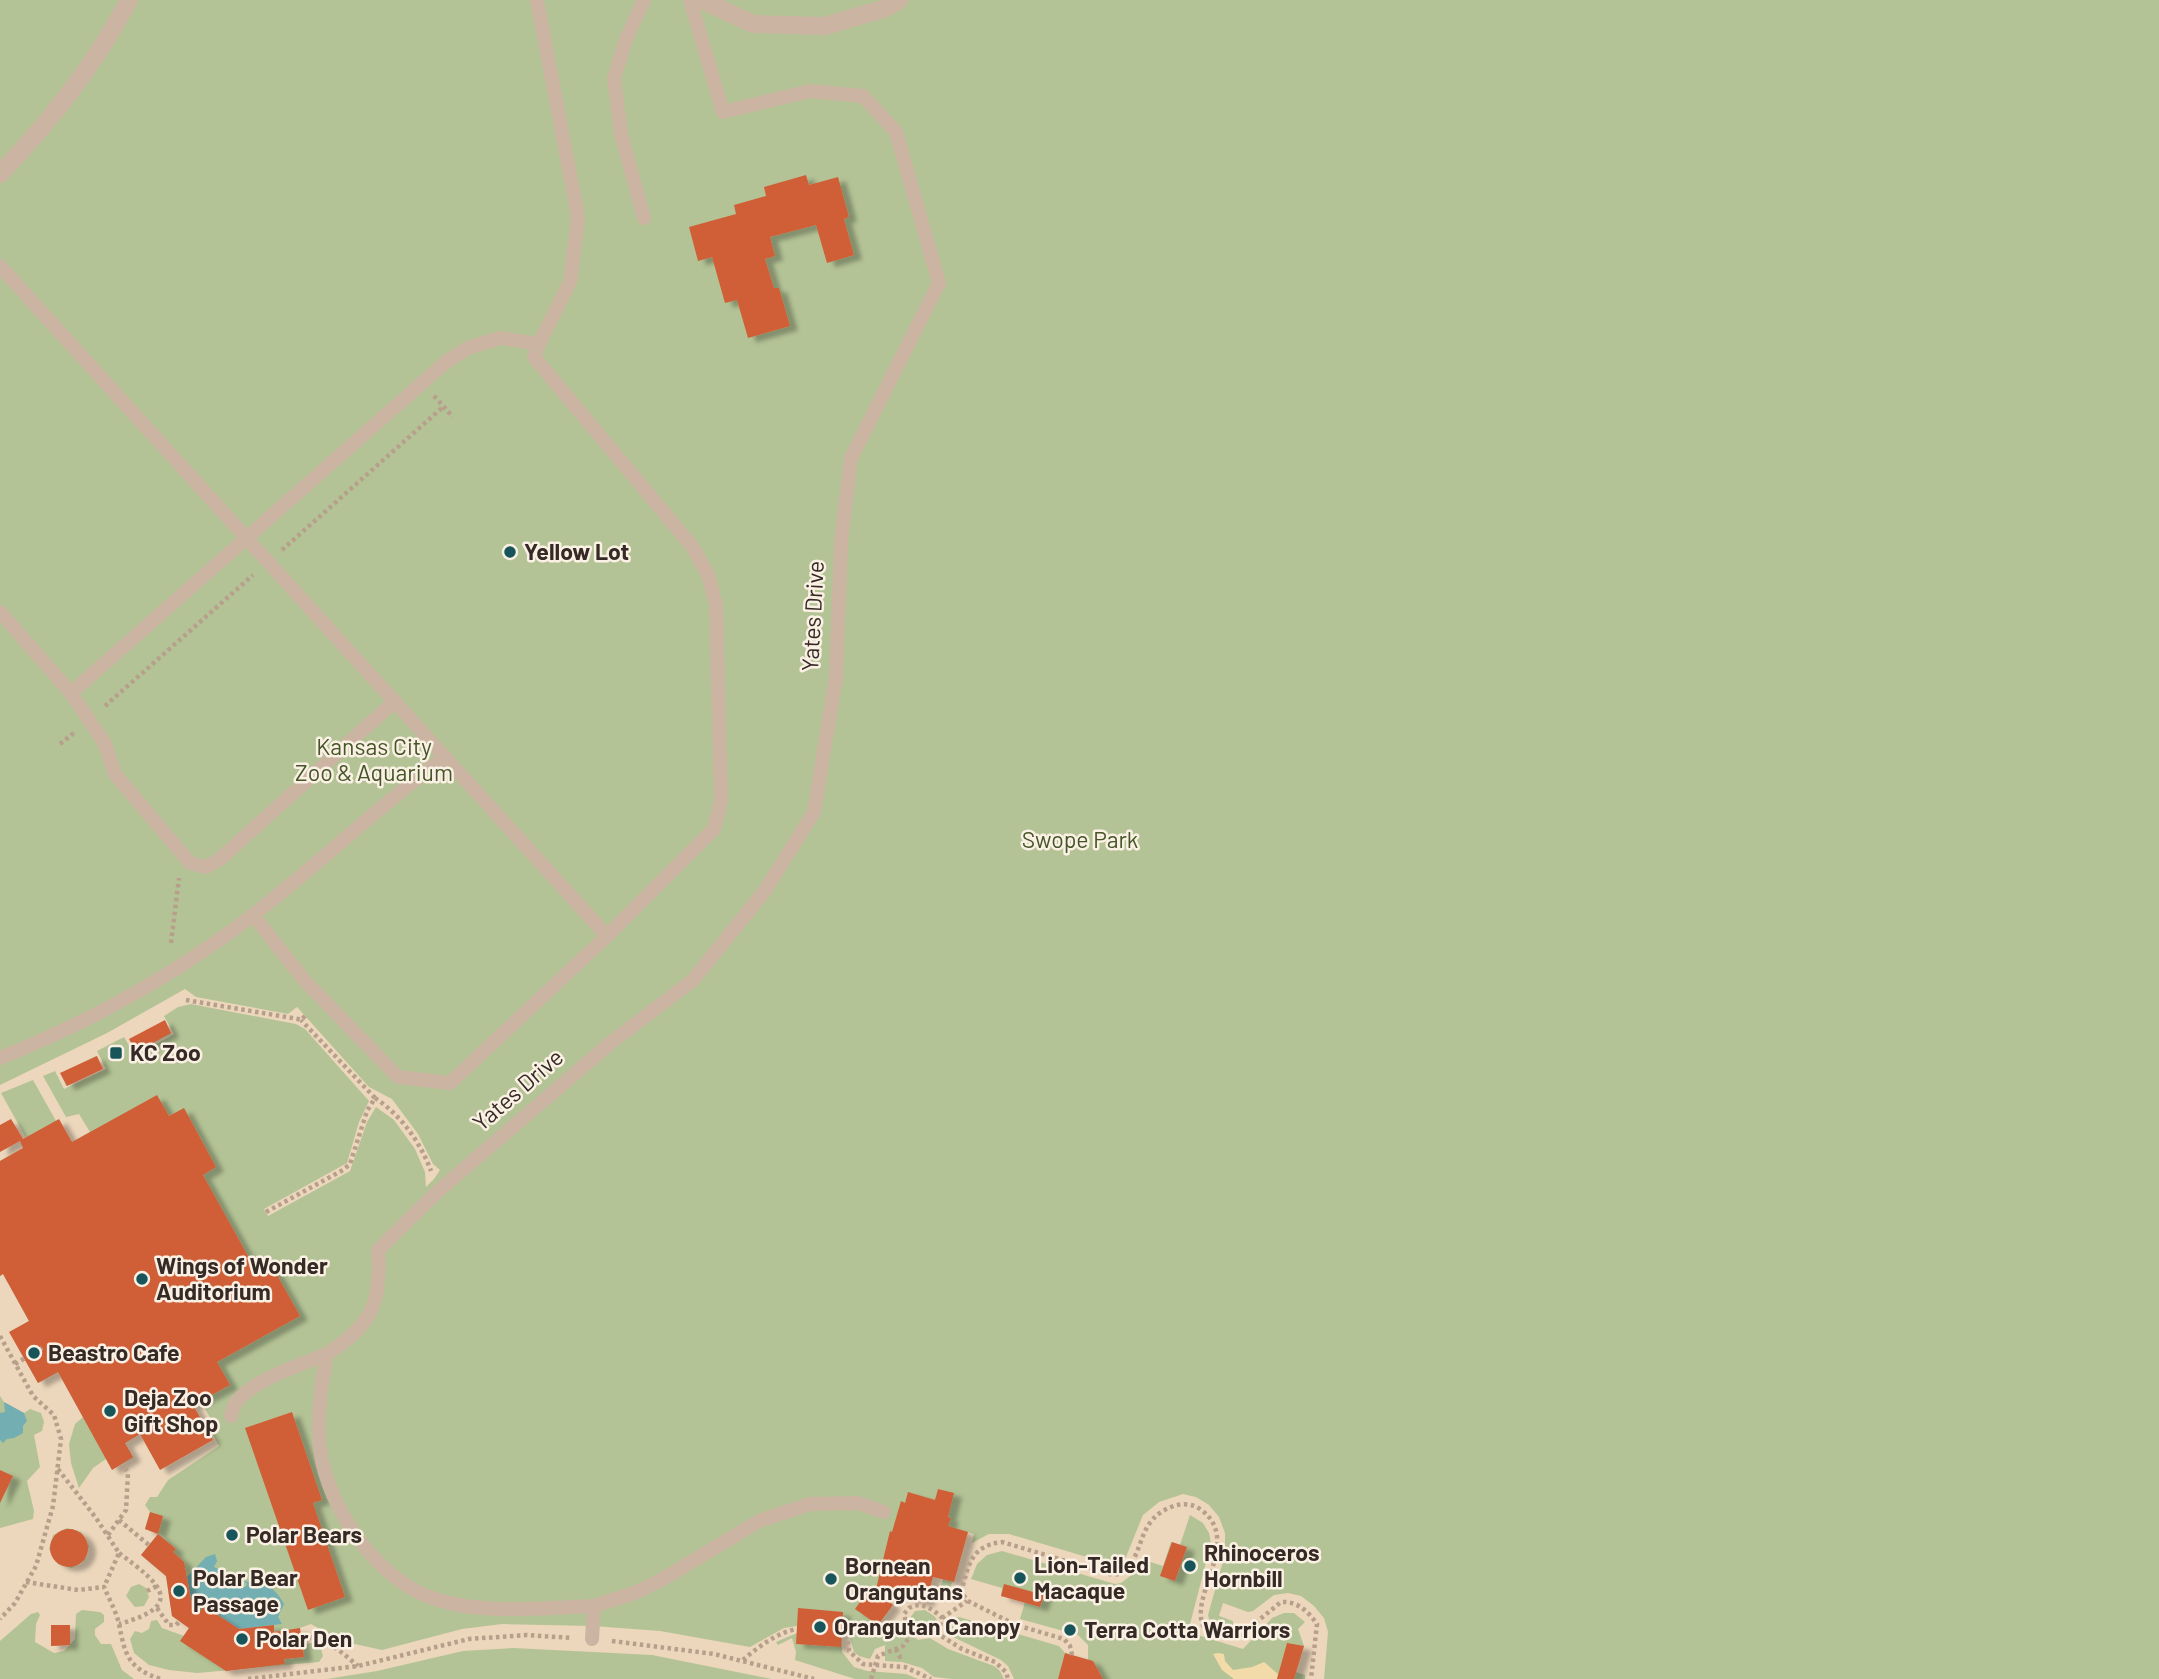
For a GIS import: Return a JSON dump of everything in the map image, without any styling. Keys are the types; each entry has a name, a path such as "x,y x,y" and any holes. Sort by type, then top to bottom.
{"street":[{"path":"0,174 47,125 106,43 129,0"},
{"path":"702,0 753,24 825,26 886,8 899,0"}],"lane":[{"path":"253,915 305,981 398,1077 450,1083 607,936 714,829 721,801 716,605 708,575 692,546 534,357 570,282 578,217 537,0"},
{"path":"644,0 626,39 614,78 621,134 644,218"},
{"name":"Yates Drive","path":"327,1354 350,1339 371,1311 379,1272 378,1250 448,1183 613,1041 693,980 764,892 814,813 836,677 841,541 851,458 939,283 896,132 863,96 810,91 723,111 690,0"},
{"path":"0,266 607,936"},
{"path":"71,693 447,361 468,348 500,338 539,344"},
{"path":"0,612 71,693 105,744 115,774 190,863 206,867 220,859 395,701"},
{"path":"0,1058 133,995 169,974 253,915 445,757"},
{"path":"231,1416 236,1401 254,1386 327,1354"},
{"path":"327,1354 321,1383 320,1451 340,1512 359,1539 402,1582 434,1599 482,1607 594,1606 637,1592 663,1579 759,1521 810,1504 858,1503 884,1512"},
{"path":"592,1639 594,1606"}],"path":[{"path":"431,392 453,417"},
{"path":"282,551 443,406"},
{"path":"98,711 256,572"},
{"path":"60,744 75,731"},
{"path":"171,943 178,885"},
{"path":"186,1000 303,1018 376,1098 390,1108 406,1126 425,1156 434,1179"},
{"path":"266,1212 347,1167 367,1111 376,1098"},
{"path":"0,1336 35,1400 49,1408 58,1423 61,1439 53,1506 36,1566 15,1603 0,1619"},
{"path":"15,1364 44,1347"},
{"path":"108,1535 126,1510 128,1473 123,1464"},
{"path":"58,1469 108,1535 118,1553 153,1579 157,1586 157,1608 141,1618 119,1624"},
{"path":"1072,1655 1070,1646 1064,1639 1016,1625 968,1601 961,1592 970,1562 977,1552 989,1545 1012,1543 1116,1575 1128,1568 1144,1532 1156,1517 1174,1506 1192,1505 1210,1518 1214,1524 1217,1542 1200,1614 1203,1626 1206,1630 1237,1638 1281,1602 1294,1603 1317,1624 1311,1679"},
{"path":"119,1520 149,1545"},
{"path":"118,1553 104,1587 119,1624 122,1642 133,1665 160,1679"},
{"path":"26,1582 78,1590 104,1587"},
{"path":"147,1591 157,1586"},
{"path":"938,1634 938,1624 942,1618 950,1610 968,1601"},
{"path":"942,1618 932,1609 921,1605 913,1606 906,1611 904,1617 914,1631 938,1634 962,1649 995,1662 1006,1672 1008,1679"},
{"path":"157,1608 169,1625 176,1625 180,1621"},
{"path":"743,1660 786,1631 797,1629"},
{"path":"871,1679 879,1654 906,1643 914,1631"},
{"path":"842,1632 847,1632 847,1647 852,1656 863,1664 905,1667 931,1678"},
{"path":"248,1679 358,1666 450,1642 527,1636 592,1639 677,1648 743,1660 814,1679"},
{"path":"302,1637 316,1638 330,1644 358,1666"},
{"path":"896,1649 900,1657 904,1656"}],"green space":[{"name":"Swope Park","path":"0,0 2159,0 2159,1679 0,1679"}],"sand":[{"path":"1213,1654 1224,1654 1225,1661 1233,1670 1264,1662 1278,1674 1277,1679 1234,1679 1222,1670"}],"shaded area":[{"path":"185,989 196,997 288,1014 297,1007 369,1087 392,1099 418,1134 433,1164 440,1170 426,1187 425,1172 415,1149 394,1120 376,1107 367,1122 350,1171 268,1216 264,1209 347,1163 359,1122 369,1101 305,1029 296,1024 191,1004 178,1007 164,1016 174,1034 135,1056 124,1037 97,1051 106,1069 64,1089 55,1071 43,1076 66,1117 79,1114 90,1132 72,1142 56,1121 33,1080 1,1093 26,1138 20,1141 23,1148 0,1161 0,1085 107,1033","holes":["165,1021 171,1034 136,1052 130,1039","96,1056 102,1069 66,1086 61,1073"]},
{"path":"3,1274 29,1321 10,1332 38,1383 58,1372 83,1417 75,1424 69,1444 71,1463 79,1488 93,1468 106,1459 112,1469 133,1458 125,1443 140,1434 160,1469 212,1440 193,1405 200,1401 214,1424 210,1429 219,1446 168,1480 157,1497 150,1497 145,1505 150,1512 145,1529 158,1534 141,1555 166,1576 172,1616 189,1628 184,1636 162,1628 157,1620 151,1621 149,1629 142,1633 135,1631 130,1639 134,1653 149,1665 197,1673 319,1662 323,1656 320,1645 302,1644 300,1628 311,1624 341,1641 382,1650 462,1629 502,1624 660,1631 750,1647 784,1628 797,1626 797,1633 776,1642 778,1645 792,1638 795,1660 855,1679 772,1679 652,1655 514,1648 463,1651 377,1671 327,1679 134,1679 122,1670 111,1644 101,1644 95,1635 95,1629 104,1622 104,1615 82,1610 76,1614 75,1639 70,1644 69,1625 51,1625 52,1646 69,1645 64,1651 54,1653 35,1642 36,1624 40,1615 38,1612 31,1614 0,1641 0,1528 33,1519 34,1511 27,1481 40,1467 34,1435 42,1431 44,1422 41,1413 30,1409 24,1413 4,1402 0,1396 0,1276","holes":["67,1528 81,1532 89,1546 85,1560 72,1568 58,1564 49,1549 53,1535","139,1584 146,1588 149,1597 144,1606 135,1607 126,1596 131,1587"]},
{"path":"1183,1494 1196,1497 1209,1505 1219,1517 1225,1533 1225,1554 1209,1619 1233,1627 1233,1621 1219,1616 1223,1603 1248,1612 1274,1595 1288,1593 1301,1596 1324,1618 1328,1632 1324,1679 1305,1679 1305,1675 1296,1672 1304,1646 1298,1629 1305,1622 1294,1613 1284,1613 1272,1618 1243,1649 1188,1632 1211,1543 1203,1523 1190,1515 1180,1545 1171,1542 1163,1566 1144,1560 1138,1570 1121,1583 1115,1584 1002,1551 987,1555 977,1564 971,1579 1002,1588 1001,1596 1025,1602 1020,1619 1078,1635 1088,1645 1088,1660 1065,1653 1059,1646 959,1617 949,1619 945,1627 949,1635 1008,1666 1014,1679 1004,1679 994,1666 948,1649 930,1638 918,1640 902,1627 878,1625 893,1605 883,1597 887,1592 926,1603 933,1577 943,1579 940,1590 949,1592 968,1532 974,1534 972,1543 989,1534 1009,1534 1117,1566 1126,1557 1143,1515 1159,1502","holes":["925,1610 937,1620 935,1626 929,1629 915,1626 910,1618 915,1611"]},
{"path":"842,1626 854,1627 850,1638 854,1652 859,1656 870,1659 875,1649 885,1645 885,1661 902,1662 922,1668 934,1677 952,1679 918,1679 906,1674 867,1671 854,1667 842,1652"}],"water":[{"path":"4,1402 24,1413 27,1421 23,1426 23,1433 3,1443 0,1440 0,1413 5,1412"},
{"path":"215,1554 217,1561 214,1567 237,1578 234,1587 245,1587 247,1584 244,1581 253,1585 257,1582 276,1592 284,1604 278,1617 282,1624 239,1629 204,1606 200,1611 192,1605 187,1577 206,1557"}],"building":[{"path":"806,175 809,185 838,177 849,217 844,219 854,255 827,263 816,225 770,237 775,256 765,259 774,288 779,288 790,326 748,338 737,300 725,303 712,257 698,261 689,227 736,214 734,205 766,196 764,187"},
{"path":"165,1020 171,1033 136,1052 129,1039"},
{"path":"97,1056 103,1069 67,1086 60,1073"},
{"name":"Wings of Wonder Auditorium","path":"157,1095 169,1116 184,1108 216,1167 203,1175 253,1265 267,1257 300,1316 217,1362 230,1385 193,1405 213,1440 160,1470 140,1434 125,1443 133,1457 112,1470 58,1372 38,1383 9,1332 29,1321 3,1274 0,1276 0,1161 23,1148 20,1141 0,1152 0,1125 11,1119 23,1139 59,1119 72,1142"},
{"path":"292,1412 322,1500 313,1503 345,1597 308,1610 245,1428"},
{"path":"0,1470 13,1476 0,1503"},
{"path":"938,1489 954,1493 948,1526 968,1532 954,1582 933,1577 926,1603 876,1589 890,1531 892,1532 901,1501 905,1503 908,1492 935,1500"},
{"path":"150,1512 163,1516 158,1534 145,1529"},
{"path":"69,1529 83,1534 88,1548 83,1562 69,1567 55,1562 50,1548 55,1534"},
{"name":"Polar Den","path":"158,1534 176,1549 173,1552 184,1562 192,1605 200,1611 204,1606 239,1629 274,1625 274,1632 300,1628 304,1657 284,1659 285,1664 226,1671 180,1641 189,1628 172,1616 166,1576 141,1555"},
{"path":"1172,1542 1187,1547 1175,1581 1160,1576"},
{"path":"1004,1584 1044,1595 1040,1607 1001,1596"},
{"name":"Orangutan Canopy","path":"870,1588 893,1605 878,1625 855,1609"},
{"name":"Orangutan Canopy","path":"798,1608 843,1612 841,1647 796,1644"},
{"path":"51,1625 70,1625 70,1645 51,1646"},
{"path":"1287,1643 1304,1646 1294,1679 1277,1679"},
{"path":"1065,1653 1093,1661 1103,1679 1058,1679"}],"place":[{"name":"Yellow Lot","path":"510,552"},
{"name":"KC Zoo","path":"116,1053"},
{"name":"Wings of Wonder Auditorium","path":"142,1279"},
{"name":"Beastro Cafe","path":"34,1353"},
{"name":"Deja Zoo Gift Shop","path":"110,1411"},
{"name":"Polar Bears","path":"232,1535"},
{"name":"Rhinoceros Hornbill","path":"1190,1566"},
{"name":"Lion-Tailed Macaque","path":"1020,1578"},
{"name":"Bornean Orangutans","path":"831,1579"},
{"name":"Polar Bear Passage","path":"179,1591"},
{"name":"Orangutan Canopy","path":"820,1627"},
{"name":"Terra Cotta Warriors","path":"1070,1630"},
{"name":"Polar Den","path":"242,1639"}],"park label":[{"name":"Kansas City Zoo & Aquarium","path":"374,760"}]}
